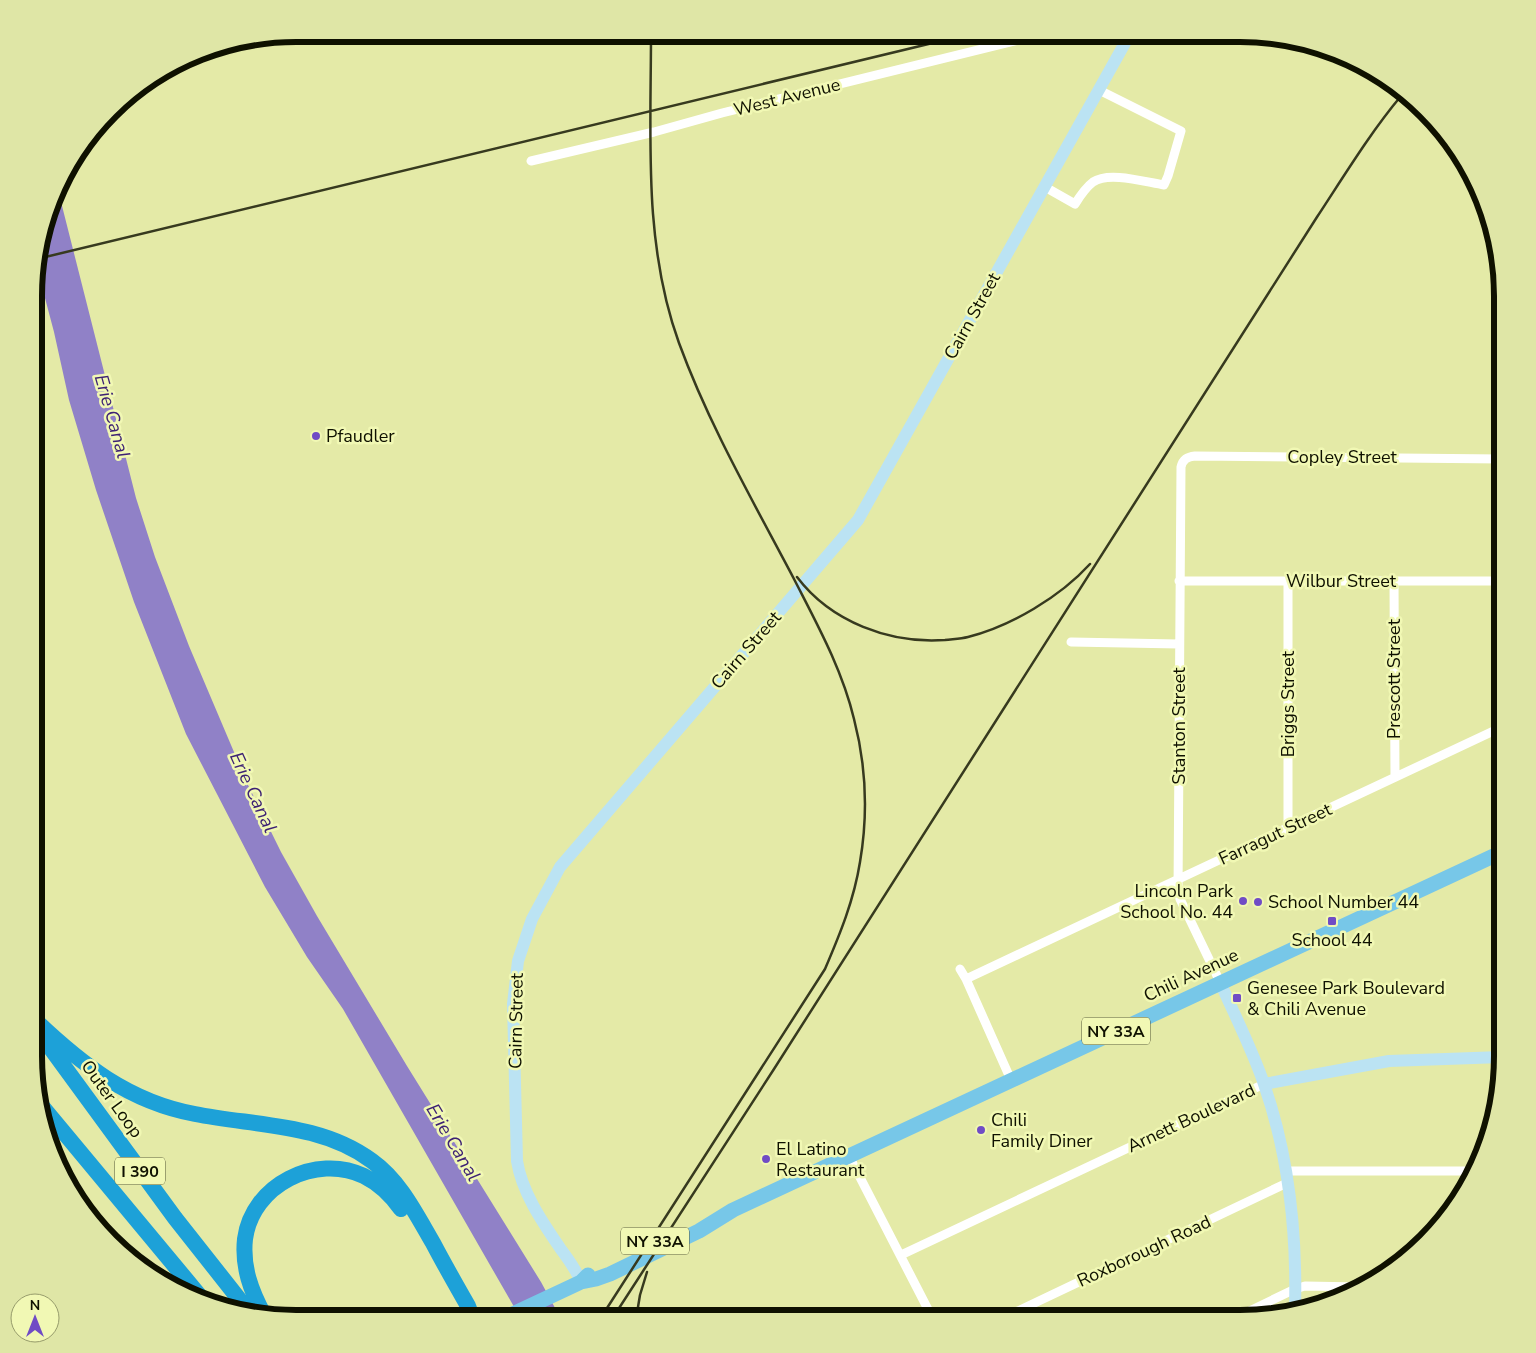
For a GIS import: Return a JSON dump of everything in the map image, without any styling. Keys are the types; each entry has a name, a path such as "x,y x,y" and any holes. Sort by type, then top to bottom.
{"highway":[{"path":"42,1026 80,1061 112,1083 134,1094 193,1114 309,1131 344,1144 373,1162 412,1206 470,1310"},
{"name":"Outer Loop","path":"42,1037 175,1218 244,1305"},
{"name":"I 390","path":"49,1113 194,1289"},
{"path":"261,1308 249,1283 246,1269 245,1238 254,1210 272,1189 292,1177 311,1170 337,1168 364,1176 381,1186 392,1198 406,1218 460,1310"}],"main road":[{"name":"Chili Avenue","path":"521,1310 581,1282 602,1267 688,1226 733,1210 1494,856"}],"street":[{"name":"West Avenue","path":"531,161 1010,42"},
{"name":"Cairn Street","path":"581,1282 577,1272 528,1196 520,1176 517,1161 514,1004 518,961 532,919 560,867 858,520 1125,42"},
{"path":"1045,187 1075,204 1089,185 1102,178 1117,177 1164,185 1181,131 1099,90"},
{"name":"Copley Street","path":"1183,461 1195,456 1494,459"},
{"name":"Stanton Street","path":"1183,461 1181,467 1179,581 1178,880 1180,899 1220,982"},
{"name":"Wilbur Street","path":"1179,581 1494,581"},
{"name":"Briggs Street","path":"1288,581 1288,828"},
{"name":"Prescott Street","path":"1394,581 1395,777"},
{"path":"1071,642 1179,644"},
{"name":"Farragut Street","path":"966,979 1494,731"},
{"path":"960,969 1011,1080"},
{"path":"1220,982 1264,1084 1278,1132 1292,1228 1295,1305"},
{"name":"Arnett Boulevard","path":"901,1256 1264,1084 1389,1061 1494,1057"},
{"path":"849,1156 928,1310"},
{"name":"Roxborough Road","path":"1018,1310 1286,1177 1466,1171"},
{"path":"1252,1310 1304,1286 1348,1286"}],"water":[{"name":"Erie Canal","path":"61,202 136,498 155,557 189,646 248,785 281,852 317,916 407,1066 541,1282 556,1310 516,1310 343,1009 307,957 265,887 186,734 134,602 96,490 69,400 42,289 47,247"}],"railway":[{"path":"606,1310 825,969 841,930 854,890 863,844 865,808 858,736 843,682 820,630 732,463 691,373 667,306 659,267 651,190 651,42"},
{"path":"46,257 937,42"},
{"path":"618,1310 774,1069 1317,217 1368,140 1399,99"},
{"path":"797,577 811,593 827,606 844,618 863,627 903,638 945,640 965,638 1018,618 1050,599 1090,564"},
{"path":"638,1310 647,1272"}],"place":[{"name":"Pfaudler","path":"316,436"},
{"name":"Lincoln Park School No. 44","path":"1243,901"},
{"name":"School Number 44","path":"1258,902"},
{"name":"School 44","path":"1332,921"},
{"name":"Genesee Park Boulevard & Chili Avenue","path":"1237,998"},
{"name":"Chili Family Diner","path":"981,1130"},
{"name":"El Latino Restaurant","path":"766,1159"}]}
